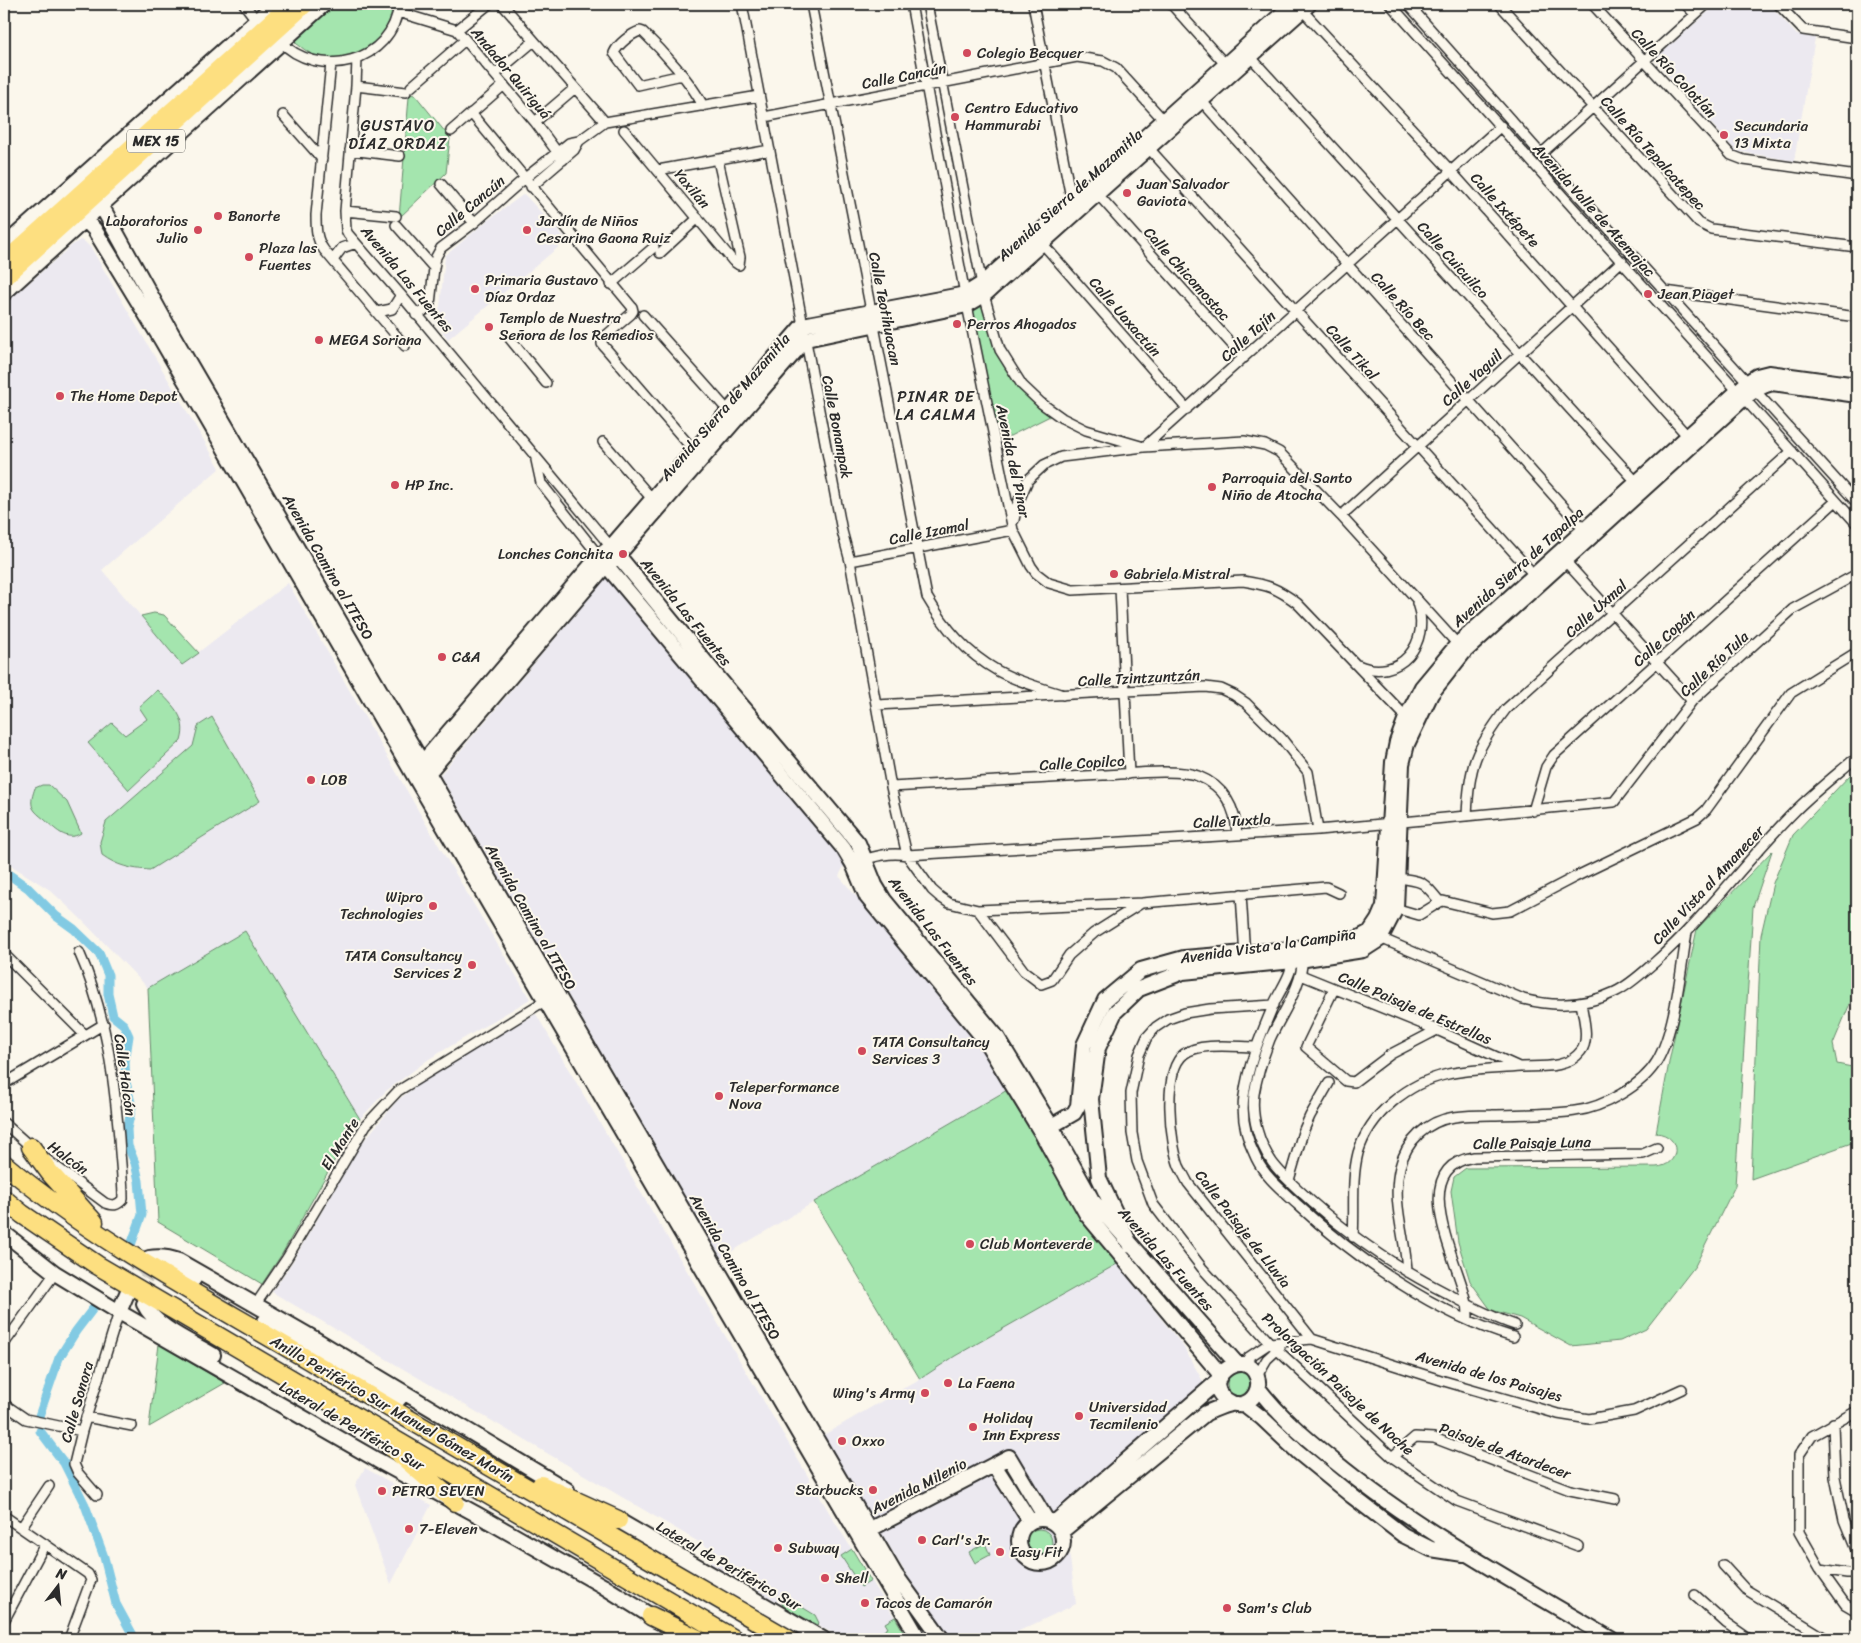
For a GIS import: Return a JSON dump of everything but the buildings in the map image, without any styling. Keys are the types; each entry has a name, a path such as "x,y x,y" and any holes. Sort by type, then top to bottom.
{"highway":[{"path":"31,1148 50,1173 111,1241"},
{"name":"Anillo Periférico Sur Manuel Gómez Morín","path":"4,1164 36,1192 180,1284 430,1432 788,1639"},
{"name":"Anillo Periférico Sur Manuel Gómez Morín","path":"4,1199 22,1214 97,1265 734,1639"},
{"path":"353,1415 455,1502"},
{"path":"430,1432 618,1520"},
{"path":"651,1616 698,1639"}],"main road":[{"name":"MEX 15","path":"4,260 289,4"},
{"name":"MEX 15","path":"4,279 277,38 307,4"},
{"path":"45,210 92,181"}],"street":[{"path":"244,4 257,21"},
{"path":"4,246 275,4"},
{"path":"4,293 101,205 277,38 324,4"},
{"path":"457,30 489,4"},
{"path":"502,4 605,122"},
{"name":"Calle Bonampak","path":"742,4 842,532 850,561 892,787 907,855"},
{"name":"Calle Teotihuacan","path":"811,4 927,597 951,634 998,671 1063,696"},
{"name":"Avenida del Pinar","path":"911,4 966,300 1013,530 1031,566 1036,573 1050,583 1073,590 1244,581 1262,584 1281,591 1297,603 1411,721"},
{"name":"Avenida del Pinar","path":"927,4 983,289 1000,350 1014,373 1032,394 1062,418 1086,430 1144,448 1244,441 1265,445 1279,452 1341,516 1460,648"},
{"path":"1033,4 1072,203"},
{"path":"1171,4 1226,64"},
{"name":"Avenida Valle de Atemajac","path":"1390,4 1622,261 1857,503"},
{"name":"Avenida Valle de Atemajac","path":"1408,4 1665,292 1746,390 1792,451 1857,524"},
{"name":"Calle Río Tepalcatepec","path":"1499,4 1694,220 1702,226 1711,229 1857,247"},
{"name":"Calle Río Colotlán","path":"1592,4 1728,152 1735,157 1857,176"},
{"path":"1685,4 1695,14"},
{"path":"1541,154 1707,4"},
{"path":"1778,4 1803,30 1857,38"},
{"name":"Avenida Sierra de Mazamitla","path":"416,779 425,766 539,645 602,561 615,551 804,332 966,300 983,289 1042,243 1093,190 1297,5"},
{"name":"Calle Ixtépete","path":"1297,5 1451,171 1690,440"},
{"path":"277,38 303,56 331,63 347,62 369,52 384,39 394,23 399,8"},
{"name":"Andador Quiriguá","path":"399,8 457,30 535,122 563,160"},
{"path":"682,75 638,85 614,53 635,33 640,31 645,34 682,75 696,92 703,106"},
{"path":"356,86 408,90 466,40"},
{"path":"495,74 534,41"},
{"name":"Avenida Sierra de Mazamitla","path":"1197,97 1226,64 1247,52"},
{"name":"Calle Cuicuilco","path":"1247,52 1640,486"},
{"name":"Calle Cancún","path":"764,117 1077,57 1094,59 1110,64 1122,72 1167,124"},
{"name":"Avenida Las Fuentes","path":"357,59 345,211 346,230 858,843 859,862"},
{"path":"331,63 316,215 319,244 404,346"},
{"path":"451,131 504,84"},
{"path":"535,122 575,88"},
{"name":"Calle Cancún","path":"416,315 430,304 436,257 442,248 474,223 524,178 569,143 578,141 605,122 759,96"},
{"name":"Calle Río Bec","path":"1197,97 1588,533"},
{"path":"471,114 611,284 630,304 633,311 602,339 602,344 698,455"},
{"path":"283,115 322,158"},
{"name":"Calle Tajín","path":"1144,448 1501,126"},
{"name":"Yaxilán","path":"624,130 733,261 739,265 740,261 718,160"},
{"name":"Calle Cancún","path":"531,187 574,150 578,141"},
{"name":"Calle Tikal","path":"1145,144 1537,579"},
{"path":"350,150 400,156"},
{"path":"658,170 770,150"},
{"path":"441,184 474,223"},
{"name":"Avenida Sierra de Mazamitla","path":"983,289 1072,203 1093,190"},
{"name":"Calle Chicomostoc","path":"1093,190 1244,358"},
{"name":"Avenida Camino al ITESO","path":"101,205 172,332 425,766 552,998 864,1533 916,1634 916,1639"},
{"path":"345,211 396,220 434,268"},
{"path":"611,284 698,218"},
{"name":"Avenida Camino al ITESO","path":"84,220 94,228 161,338 416,779 552,998"},
{"path":"333,260 342,248 356,243"},
{"name":"Calle Uaxactún","path":"1042,243 1187,409"},
{"name":"Calle Yaguil","path":"1341,516 1622,261"},
{"path":"1665,292 1857,317"},
{"path":"377,312 392,309 401,295"},
{"path":"643,315 723,405"},
{"path":"510,339 546,383"},
{"name":"Avenida Sierra de Tapalpa","path":"1390,907 1393,824 1392,762 1397,742 1411,721 1422,687 1460,648 1746,390 1757,376 1769,373 1839,382 1855,394"},
{"name":"Avenida Sierra de Tapalpa","path":"1746,390 1772,383 1855,394"},
{"path":"603,442 653,500"},
{"path":"1013,530 1016,505 1024,488 1033,474 1044,465 1061,457 1144,448"},
{"name":"Calle Uxmal","path":"1467,816 1470,774 1481,745 1506,709 1792,451"},
{"name":"Avenida Sierra de Mazamitla","path":"615,551 653,500 698,455"},
{"name":"Avenida Las Fuentes","path":"535,457 541,482 602,561 844,849 859,862 876,885 884,900 997,1036 1046,1129 1087,1215 1219,1377"},
{"name":"Calle Copán","path":"1533,811 1546,767 1554,756 1836,501"},
{"name":"Calle Izamal","path":"850,561 1013,530"},
{"name":"Avenida Sierra de Tapalpa","path":"1537,579 1565,561 1588,533"},
{"path":"1565,561 1692,701"},
{"name":"Calle Río Tula","path":"1614,802 1692,701 1794,609 1857,574"},
{"path":"1120,588 1129,774"},
{"path":"1353,663 1367,669 1389,667 1411,654 1417,644 1420,629 1420,613 1415,598"},
{"path":"1397,878 1426,884 1440,902 1492,913 1510,911 1697,818 1706,810 1790,693 1857,652"},
{"name":"Calle Tzintzuntzán","path":"877,706 1126,691 1221,689 1234,694 1246,702 1282,739 1308,772 1318,830"},
{"name":"Calle Vista al Amanecer","path":"1375,935 1523,999 1559,1005 1581,1002 1615,992 1629,984 1687,932 1794,812 1851,762 1857,760"},
{"name":"Calle Copilco","path":"892,787 1129,774 1186,773 1210,782 1226,796 1237,825 1237,835"},
{"name":"Calle Tuxtla","path":"859,862 896,853 907,855 1318,830 1614,802"},
{"name":"Avenida Sierra de Tapalpa","path":"1375,935 1390,907 1397,878 1393,824"},
{"path":"907,855 932,890 940,897 949,903 978,910 1142,903 1326,887 1340,892"},
{"path":"1241,894 1246,959"},
{"path":"1390,907 1419,915 1440,902"},
{"path":"978,910 1024,971 1041,984 1052,980 1069,955 1094,933 1142,903"},
{"path":"1407,1272 1396,1184 1407,1148 1417,1135 1434,1123 1453,1116 1577,1111 1598,1105 1626,1091 1650,1070 1658,1060 1670,1028 1687,932"},
{"name":"Avenida Vista a la Campiña","path":"1131,1246 1099,1178 1092,1099 1098,1048 1115,1012 1139,989 1183,972 1246,959 1297,954 1375,935"},
{"name":"Calle Halcón","path":"79,952 90,976 104,1024 117,1113 123,1192 123,1199 119,1204"},
{"path":"4,954 85,1035"},
{"path":"1297,954 1301,975 1253,1074 1242,1114 1256,1159 1267,1175 1308,1215 1348,1248 1410,1289 1485,1329 1513,1337"},
{"path":"1297,954 1256,1047 1253,1074 1254,1113 1258,1136 1272,1163 1354,1237 1407,1272 1467,1305 1488,1316 1515,1325"},
{"name":"Avenida Vista a la Campiña","path":"1046,1129 1074,1112 1078,1106 1084,1045 1105,1000 1141,970 1184,958 1246,959"},
{"name":"Calle Paisaje de Estrellas","path":"1301,975 1437,1030 1519,1067"},
{"path":"1334,988 1306,1047 1346,1081 1354,1082 1391,1054 1437,1030"},
{"name":"El Mante","path":"260,1298 287,1258 366,1125 398,1091 552,998"},
{"path":"1354,1237 1353,1188 1359,1152 1367,1132 1382,1111 1399,1096 1429,1079 1450,1073 1519,1067 1548,1067 1564,1063 1581,1051 1585,1040 1581,1002"},
{"name":"Prolongación Paisaje de Noche","path":"1274,1004 1210,1008 1168,1019 1156,1027 1138,1055 1130,1094 1132,1134 1137,1161 1153,1204 1202,1268 1270,1343 1392,1457 1457,1501 1578,1546"},
{"path":"4,1084 104,1024"},
{"name":"Calle Paisaje de Lluvia","path":"1256,1047 1208,1046 1196,1048 1184,1054 1176,1064 1171,1083 1169,1101 1173,1143 1179,1165 1188,1183 1312,1339"},
{"path":"1289,1180 1303,1132 1329,1083"},
{"name":"Halcón","path":"4,1123 31,1148 105,1203 112,1206 119,1204"},
{"name":"Avenida Las Fuentes","path":"1046,1129 1092,1200 1131,1246 1241,1364"},
{"name":"Calle Paisaje Luna","path":"1468,1320 1467,1305 1441,1218 1440,1185 1443,1176 1451,1166 1460,1159 1474,1157 1643,1154 1656,1148"},
{"name":"Lateral de Periférico Sur","path":"4,1234 54,1273 119,1312 377,1460 603,1586 689,1639"},
{"path":"149,1258 158,1256 179,1261 468,1430"},
{"path":"169,1269 191,1278 393,1396 468,1430"},
{"path":"4,1344 54,1273"},
{"path":"119,1312 128,1291"},
{"path":"144,1304 148,1314 163,1325 279,1394 328,1432"},
{"name":"Calle Sonora","path":"97,1495 78,1473 74,1464 86,1417 119,1312"},
{"name":"Avenida de los Paisajes","path":"1241,1364 1248,1357 1270,1343 1312,1339 1463,1387 1558,1414 1589,1419 1634,1411 1682,1389"},
{"path":"1054,1525 1206,1413 1250,1400 1255,1395 1257,1382 1267,1359 1286,1342"},
{"path":"1054,1525 1228,1367 1241,1364 1249,1368 1270,1404 1358,1481 1442,1539 1611,1639"},
{"path":"1219,1377 1220,1392 1223,1397 1238,1403 1262,1418 1298,1452 1403,1535 1431,1549 1468,1555"},
{"path":"4,1404 26,1419 82,1431"},
{"path":"1857,1410 1812,1436 1799,1454 1799,1532 1820,1569 1845,1604 1857,1611"},
{"path":"86,1417 132,1426"},
{"path":"1833,1423 1835,1477 1844,1520 1857,1552"},
{"name":"Lateral de Periférico Sur","path":"468,1430 823,1639"},
{"name":"Paisaje de Atardecer","path":"1392,1457 1415,1437 1434,1438 1570,1490 1615,1499"},
{"name":"Avenida Milenio","path":"864,1533 1009,1457 1054,1525"},
{"path":"994,1466 1030,1521"},
{"path":"21,1528 49,1486"},
{"path":"4,1516 88,1574 91,1580 70,1639"},
{"path":"1038,1519 1054,1525 1063,1545 1056,1557 1044,1562 1036,1562 1024,1554 1020,1547 1021,1532 1030,1521 1038,1519"},
{"name":"Avenida Camino al ITESO","path":"864,1533 942,1639"},
{"path":"4,1621 45,1544"},
{"path":"1722,1565 1745,1589 1826,1639"},
{"path":"1820,1569 1857,1573"},
{"path":"1695,1595 1726,1623 1749,1639"}],"shaded area":[{"path":"1717,4 1769,4 1797,35 1815,38 1794,161 1736,151 1654,60"},
{"name":"Primaria Gustavo Díaz Ordaz","path":"524,194 567,240 448,339 430,315 440,307 445,256 488,220"},
{"path":"80,240 91,248 220,468 102,570 182,665 288,583 426,824 530,999 429,1059 386,1091 360,1119 245,931 148,988 50,890 4,861 4,305"},
{"path":"608,576 846,862 839,876 984,1048 1009,1089 721,1258 440,775"},
{"path":"536,1014 833,1519 908,1639 843,1639 709,1563 726,1558 272,1292 293,1261 362,1143 397,1101 437,1070"},
{"path":"1117,1264 1183,1346 1204,1383 1056,1516 1048,1515 1069,1551 1076,1604 1002,1639 946,1639 822,1436 923,1377 955,1356"},
{"path":"365,1468 431,1505 391,1584 355,1485"}],"green space":[{"path":"333,4 392,4 390,17 385,29 367,48 342,58 329,59 313,55 293,41"},
{"path":"412,94 416,96 450,138 446,173 399,218 409,97"},
{"path":"982,299 988,328 1000,355 1052,415 1000,441 971,306"},
{"path":"154,613 164,615 199,653 182,665 141,616"},
{"path":"158,690 174,707 181,719 183,733 181,741 129,790 88,743 112,723 125,735 147,719 139,707"},
{"path":"212,717 260,801 150,870 124,866 102,855 100,842 106,822 193,746 198,726"},
{"path":"1857,772 1857,987 1833,1044 1837,1064 1857,1068 1857,1141 1751,1179 1761,935 1773,883 1793,835 1851,774"},
{"path":"49,785 67,802 81,833 71,836 61,833 35,811 32,803 33,795 35,788"},
{"path":"1772,851 1753,907 1735,1186 1695,1266 1646,1329 1620,1341 1571,1346 1520,1318 1491,1310 1470,1281 1458,1242 1451,1191 1454,1177 1466,1168 1656,1167 1670,1162 1674,1156 1674,1144 1664,1135 1656,1133 1697,929"},
{"path":"245,931 360,1119 347,1138 282,1254 262,1284 158,1222 148,988"},
{"name":"Club Monteverde","path":"1009,1089 1087,1224 1117,1264 955,1356 920,1379 814,1202"},
{"path":"159,1344 225,1383 149,1427"},
{"path":"1239,1372 1248,1375 1251,1384 1248,1393 1239,1396 1230,1393 1227,1384 1230,1375"},
{"path":"1039,1529 1048,1533 1052,1542 1048,1551 1039,1555 1030,1551 1026,1542 1030,1533"},
{"path":"985,1543 990,1555 975,1563 969,1552"},
{"path":"852,1549 871,1581 861,1587 841,1556"},
{"path":"782,1595 815,1615 819,1623 817,1625 784,1607 781,1602"},
{"path":"895,1617 908,1639 871,1639 888,1628 885,1623"}],"waterway":[{"path":"4,871 28,888 56,916 74,929 99,953 108,975 108,994 113,1016 124,1025 129,1036 125,1062 126,1082 132,1107 127,1129 128,1146 135,1163 139,1181 142,1215 131,1245"},
{"path":"39,1416 59,1358 95,1306"},
{"path":"40,1431 64,1463 85,1505 104,1557 116,1604 135,1639"}],"tunnel":[{"path":"128,1291 136,1271 149,1258"},
{"path":"142,1299 143,1283 153,1272 164,1268"}],"place":[{"name":"Colegio Becquer","path":"967,53"},
{"name":"Centro Educativo Hammurabi","path":"955,117"},
{"name":"Secundaria 13 Mixta","path":"1724,135"},
{"name":"Juan Salvador Gaviota","path":"1127,193"},
{"name":"Banorte","path":"218,216"},
{"name":"Laboratorios Julio","path":"198,230"},
{"name":"Jardín de Niños Cesarina Gaona Ruiz","path":"527,230"},
{"name":"Plaza las Fuentes","path":"249,257"},
{"name":"Primaria Gustavo Díaz Ordaz","path":"475,289"},
{"name":"Jean Piaget","path":"1648,294"},
{"name":"Perros Ahogados","path":"957,324"},
{"name":"Templo de Nuestra Señora de los Remedios","path":"489,327"},
{"name":"MEGA Soriana","path":"319,340"},
{"name":"The Home Depot","path":"60,396"},
{"name":"HP Inc.","path":"395,485"},
{"name":"Parroquia del Santo Niño de Atocha","path":"1212,487"},
{"name":"Lonches Conchita","path":"623,554"},
{"name":"Gabriela Mistral","path":"1114,574"},
{"name":"C&A","path":"442,657"},
{"name":"LOB","path":"311,780"},
{"name":"Wipro Technologies","path":"433,906"},
{"name":"TATA Consultancy Services 2","path":"472,965"},
{"name":"TATA Consultancy Services 3","path":"862,1051"},
{"name":"Teleperformance Nova","path":"719,1096"},
{"name":"Club Monteverde","path":"970,1244"},
{"name":"La Faena","path":"948,1383"},
{"name":"Wing's Army","path":"925,1393"},
{"name":"Universidad Tecmilenio","path":"1079,1416"},
{"name":"Holiday Inn Express","path":"973,1427"},
{"name":"Oxxo","path":"842,1441"},
{"name":"Starbucks","path":"873,1490"},
{"name":"PETRO SEVEN","path":"382,1491"},
{"name":"7-Eleven","path":"409,1529"},
{"name":"Carl's Jr.","path":"922,1540"},
{"name":"Subway","path":"778,1548"},
{"name":"Easy Fit","path":"1000,1552"},
{"name":"Shell","path":"825,1578"},
{"name":"Tacos de Camarón","path":"865,1603"},
{"name":"Sam's Club","path":"1227,1608"}],"district":[{"name":"GUSTAVO DÍAZ ORDAZ","path":"398,134"},
{"name":"PINAR DE LA CALMA","path":"936,405"}]}
